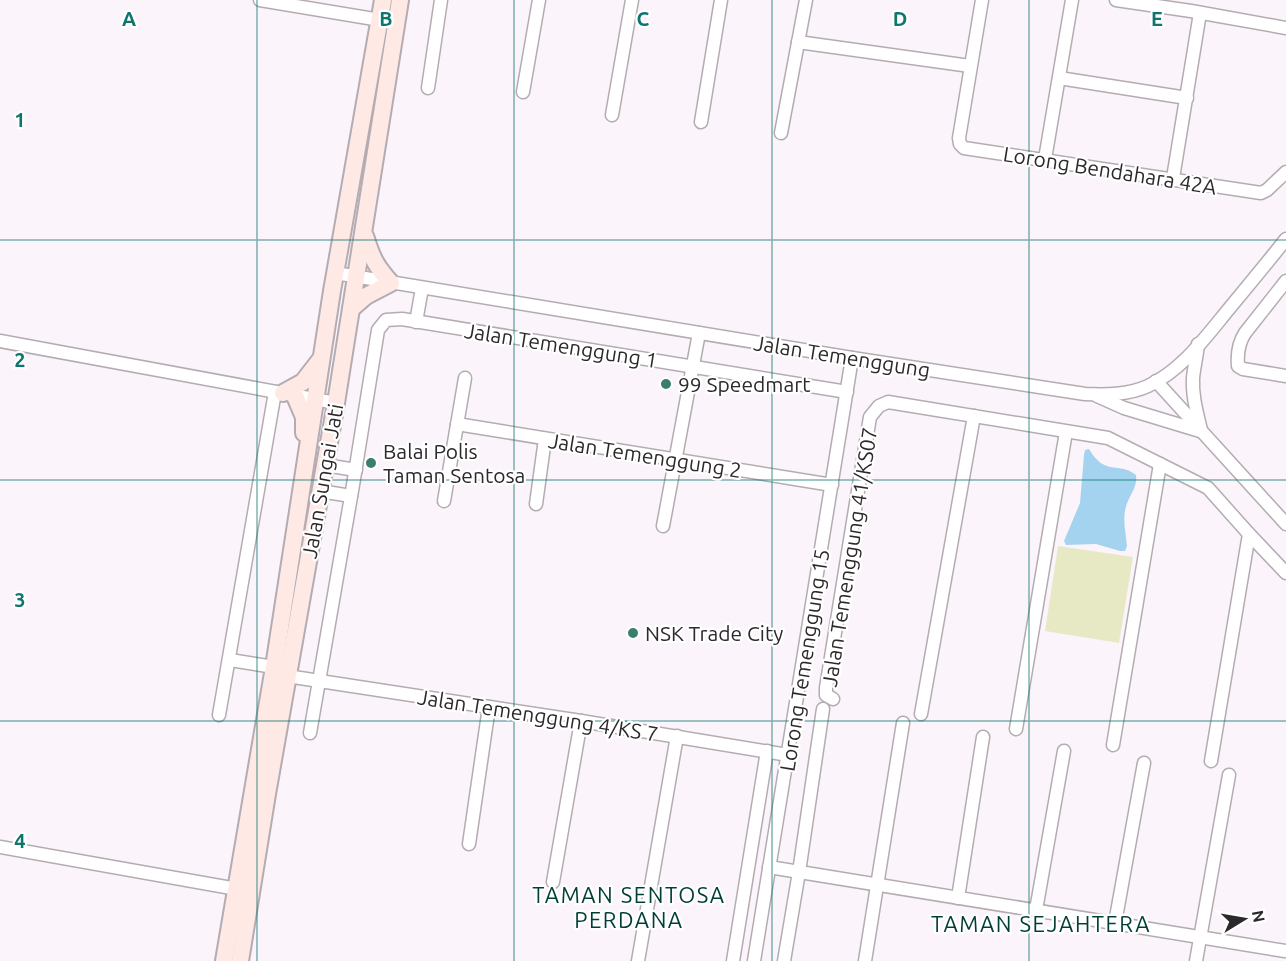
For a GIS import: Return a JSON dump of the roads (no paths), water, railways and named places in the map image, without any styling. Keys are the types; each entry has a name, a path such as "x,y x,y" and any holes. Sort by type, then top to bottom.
{"main road":[{"name":"Jalan Sungai Jati","path":"240,961 315,399 383,0"},
{"name":"Jalan Sungai Jati","path":"225,961 280,672 325,465 400,0"},
{"path":"351,309 366,296 391,283 373,261 363,232"},
{"path":"306,461 304,417 285,393 303,382 321,359"}],"street":[{"path":"260,0 380,20"},
{"path":"428,88 441,0"},
{"path":"523,92 539,0"},
{"path":"612,115 632,0"},
{"path":"701,122 722,0"},
{"path":"781,133 806,0"},
{"path":"798,42 970,66 982,0"},
{"path":"1045,159 1072,0"},
{"path":"1116,0 1286,28"},
{"path":"1173,178 1200,13"},
{"name":"Lorong Bendahara 42A","path":"970,66 959,138 964,148 1261,193 1268,190 1286,172"},
{"path":"1059,78 1187,98"},
{"name":"Jalan Temenggung","path":"335,273 852,358 1095,395 1133,391 1146,387 1177,367 1286,239"},
{"path":"1286,281 1241,339 1238,359 1238,366 1243,369 1286,376"},
{"path":"418,316 422,288"},
{"name":"Jalan Temenggung 1","path":"310,733 378,330 386,320 418,316 847,392"},
{"path":"663,526 699,333"},
{"path":"0,341 336,403"},
{"path":"1198,344 1193,388 1201,431"},
{"name":"Lorong Temenggung 15","path":"754,961 852,358"},
{"path":"444,501 465,378"},
{"path":"1156,381 1286,524"},
{"path":"219,716 285,393"},
{"path":"1095,395 1124,408 1201,431"},
{"name":"Jalan Temenggung 41/KS07","path":"833,699 826,695 826,688 870,417 879,406 888,402 1108,438 1208,488 1286,573"},
{"path":"921,714 974,416"},
{"name":"Jalan Temenggung 2","path":"457,424 832,486"},
{"path":"1016,729 1066,432"},
{"path":"536,504 545,439"},
{"path":"325,465 356,470"},
{"path":"1113,745 1160,465"},
{"path":"320,491 351,496"},
{"path":"1211,761 1249,534"},
{"name":"Jalan Temenggung 4/KS 7","path":"230,660 319,681 788,755"},
{"path":"469,844 489,707"},
{"path":"784,961 823,710"},
{"path":"553,882 580,721"},
{"path":"865,961 903,723"},
{"path":"638,961 677,736"},
{"path":"958,898 983,737"},
{"path":"733,961 767,751"},
{"path":"1036,910 1064,751"},
{"path":"1115,923 1144,763"},
{"path":"1196,961 1229,775"},
{"path":"0,847 237,889"},
{"path":"769,867 1284,952"}],"water":[{"path":"1089,449 1095,458 1106,466 1124,469 1136,475 1135,485 1125,511 1127,546 1125,551 1096,544 1066,545 1064,541 1080,503 1084,455 1085,450"}],"place":[{"name":"99 Speedmart","path":"666,384"},
{"name":"Balai Polis Taman Sentosa","path":"371,463"},
{"name":"NSK Trade City","path":"633,633"}],"district":[{"name":"TAMAN SENTOSA PERDANA","path":"629,906"},
{"name":"TAMAN SEJAHTERA","path":"1041,923"}]}
